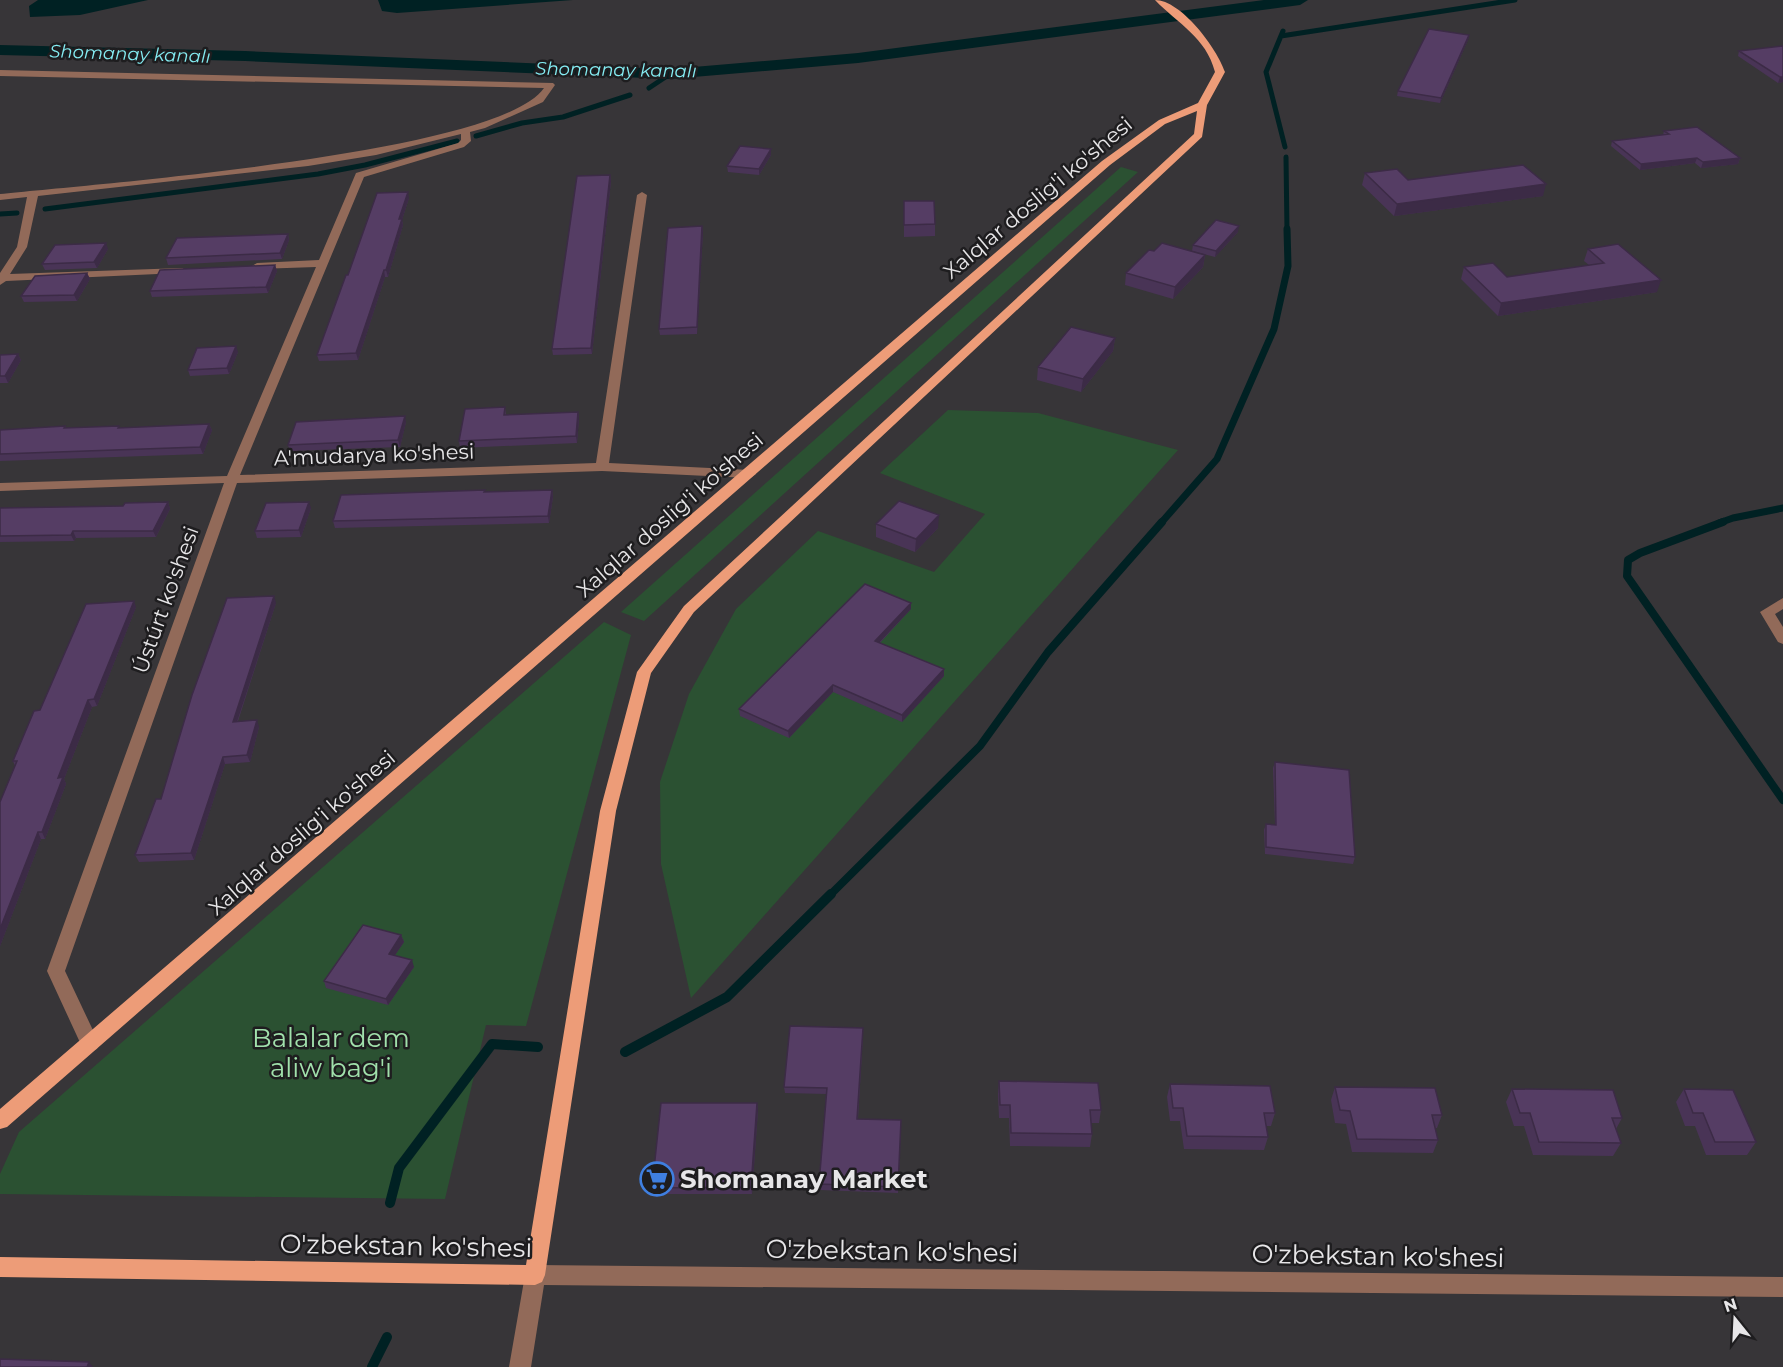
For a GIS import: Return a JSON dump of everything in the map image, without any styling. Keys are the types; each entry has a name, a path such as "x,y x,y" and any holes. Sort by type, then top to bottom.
{"main road":[{"path":"535,1275 608,811 644,672 689,609 1199,135 1202,105 1220,72 1217,56 1193,29 1159,0"},
{"name":"Xalqlar doslig'i ko'shesi","path":"0,1121 750,474 1106,163 1162,122 1202,105"},
{"name":"O'zbekstan ko'shesi","path":"0,1267 535,1275"}],"street":[{"path":"0,74 550,86 540,100 482,126 376,152 308,163 0,197"},
{"name":"Ústúrt ko'shesi","path":"90,1043 56,971 232,479 360,175 462,145 466,141 465,130"},
{"path":"1,280 22,247 33,193"},
{"path":"602,467 642,195"},
{"path":"251,267 322,263"},
{"path":"1,280 192,269"},
{"name":"A'mudarya ko'shesi","path":"0,487 602,467 750,474"},
{"path":"1783,603 1767,612 1783,639"},
{"path":"520,1367 535,1275"},
{"name":"O'zbekstan ko'shesi","path":"535,1275 1783,1287"}],"green space":[{"path":"1121,167 1138,172 644,621 621,612"},
{"path":"948,410 1038,413 1178,450 691,998 661,864 660,782 689,694 736,609 818,531 934,572 985,514 880,473"},
{"name":"Balalar dem aliw bag'i","path":"604,622 631,635 526,1026 486,1025 445,1199 0,1194 0,1174 19,1132"}],"water":[{"path":"38,0 148,0 80,15 30,17 29,6"},
{"path":"378,0 573,0 397,13 382,11"}],"building":[{"path":"1429,29 1469,35 1441,98 1398,91"},
{"path":"1783,46 1783,77 1739,51"},
{"path":"1697,127 1740,158 1703,162 1697,158 1641,164 1612,141 1669,134 1664,131"},
{"path":"740,146 771,149 759,169 727,166"},
{"path":"1523,165 1546,184 1397,204 1365,173 1397,169 1408,180"},
{"path":"610,175 591,348 552,349 577,176"},
{"path":"408,192 386,270 384,270 356,353 317,355 377,193"},
{"path":"904,201 934,201 935,224 904,225"},
{"path":"1216,220 1239,226 1216,251 1193,245"},
{"path":"702,226 697,327 659,329 668,228"},
{"path":"288,234 280,253 166,258 177,238"},
{"path":"106,243 94,262 42,264 55,245"},
{"path":"1162,243 1205,255 1175,287 1126,273 1149,250 1154,251"},
{"path":"1618,244 1661,280 1501,303 1464,267 1493,263 1507,277 1604,263 1588,249"},
{"path":"275,265 266,287 150,291 160,270"},
{"path":"87,273 74,295 21,296 35,276"},
{"path":"1071,327 1115,338 1083,379 1038,367"},
{"path":"236,346 227,368 188,370 197,348"},
{"path":"18,354 5,376 0,376 0,355"},
{"path":"505,407 504,415 578,412 576,436 459,441 465,409"},
{"path":"405,416 398,440 288,445 296,422"},
{"path":"209,424 200,447 0,454 0,430 65,426 64,428 119,426 118,428"},
{"path":"485,490 484,492 552,490 548,516 333,521 341,495"},
{"path":"899,501 939,515 916,539 876,524"},
{"path":"168,502 153,531 73,531 71,535 0,536 0,508 123,506 125,503"},
{"path":"309,502 299,530 255,531 266,503"},
{"path":"865,584 911,603 875,641 944,669 902,715 833,685 788,731 739,709"},
{"path":"274,596 233,722 257,720 247,755 223,757 191,853 135,855 156,799 161,799 192,695 227,598"},
{"path":"134,601 94,699 88,700 58,778 63,777 42,832 38,832 0,929 0,802 17,761 13,761 34,711 40,710 86,604"},
{"path":"1275,762 1349,770 1355,857 1266,847 1266,824 1276,825"},
{"path":"363,925 401,935 389,954 412,960 386,999 324,981"},
{"path":"790,1026 863,1028 857,1119 901,1120 898,1187 819,1184 827,1088 784,1087"},
{"path":"999,1081 1098,1083 1101,1110 1090,1110 1092,1134 1011,1133 1010,1105 1000,1105"},
{"path":"1170,1084 1270,1086 1275,1113 1264,1113 1268,1137 1187,1136 1183,1108 1173,1108"},
{"path":"1335,1087 1435,1088 1442,1115 1432,1115 1438,1140 1357,1139 1350,1111 1340,1110"},
{"path":"1512,1089 1613,1090 1622,1118 1612,1118 1621,1143 1539,1142 1530,1113 1520,1113"},
{"path":"1684,1089 1733,1090 1756,1142 1715,1142 1703,1113 1693,1113"},
{"path":"661,1103 757,1103 751,1187 652,1188"},
{"path":"0,1359 89,1362 87,1367 0,1367"}],"waterway":[{"name":"Shomanay kanalı","path":"0,50 245,56 670,74 858,58 1300,0"},
{"path":"1281,36 1515,0"},
{"path":"1283,31 1266,72 1285,147"},
{"path":"649,88 670,74"},
{"path":"476,136 522,123 563,117 630,95"},
{"path":"45,209 318,174 365,165 457,141"},
{"path":"1286,157 1287,231"},
{"path":"0,214 17,213"},
{"path":"1161,523 1217,459 1274,329 1288,266 1287,229"},
{"path":"1719,523 1783,508"},
{"path":"830,895 980,746 1048,652 1162,522"},
{"path":"1723,522 1640,553 1628,560 1627,576 1783,800"},
{"path":"625,1052 727,997 831,894"},
{"path":"390,1203 399,1168 492,1044 538,1047"},
{"path":"372,1367 387,1337"}],"place":[{"name":"Shomanay Market","path":"657,1179"}]}
